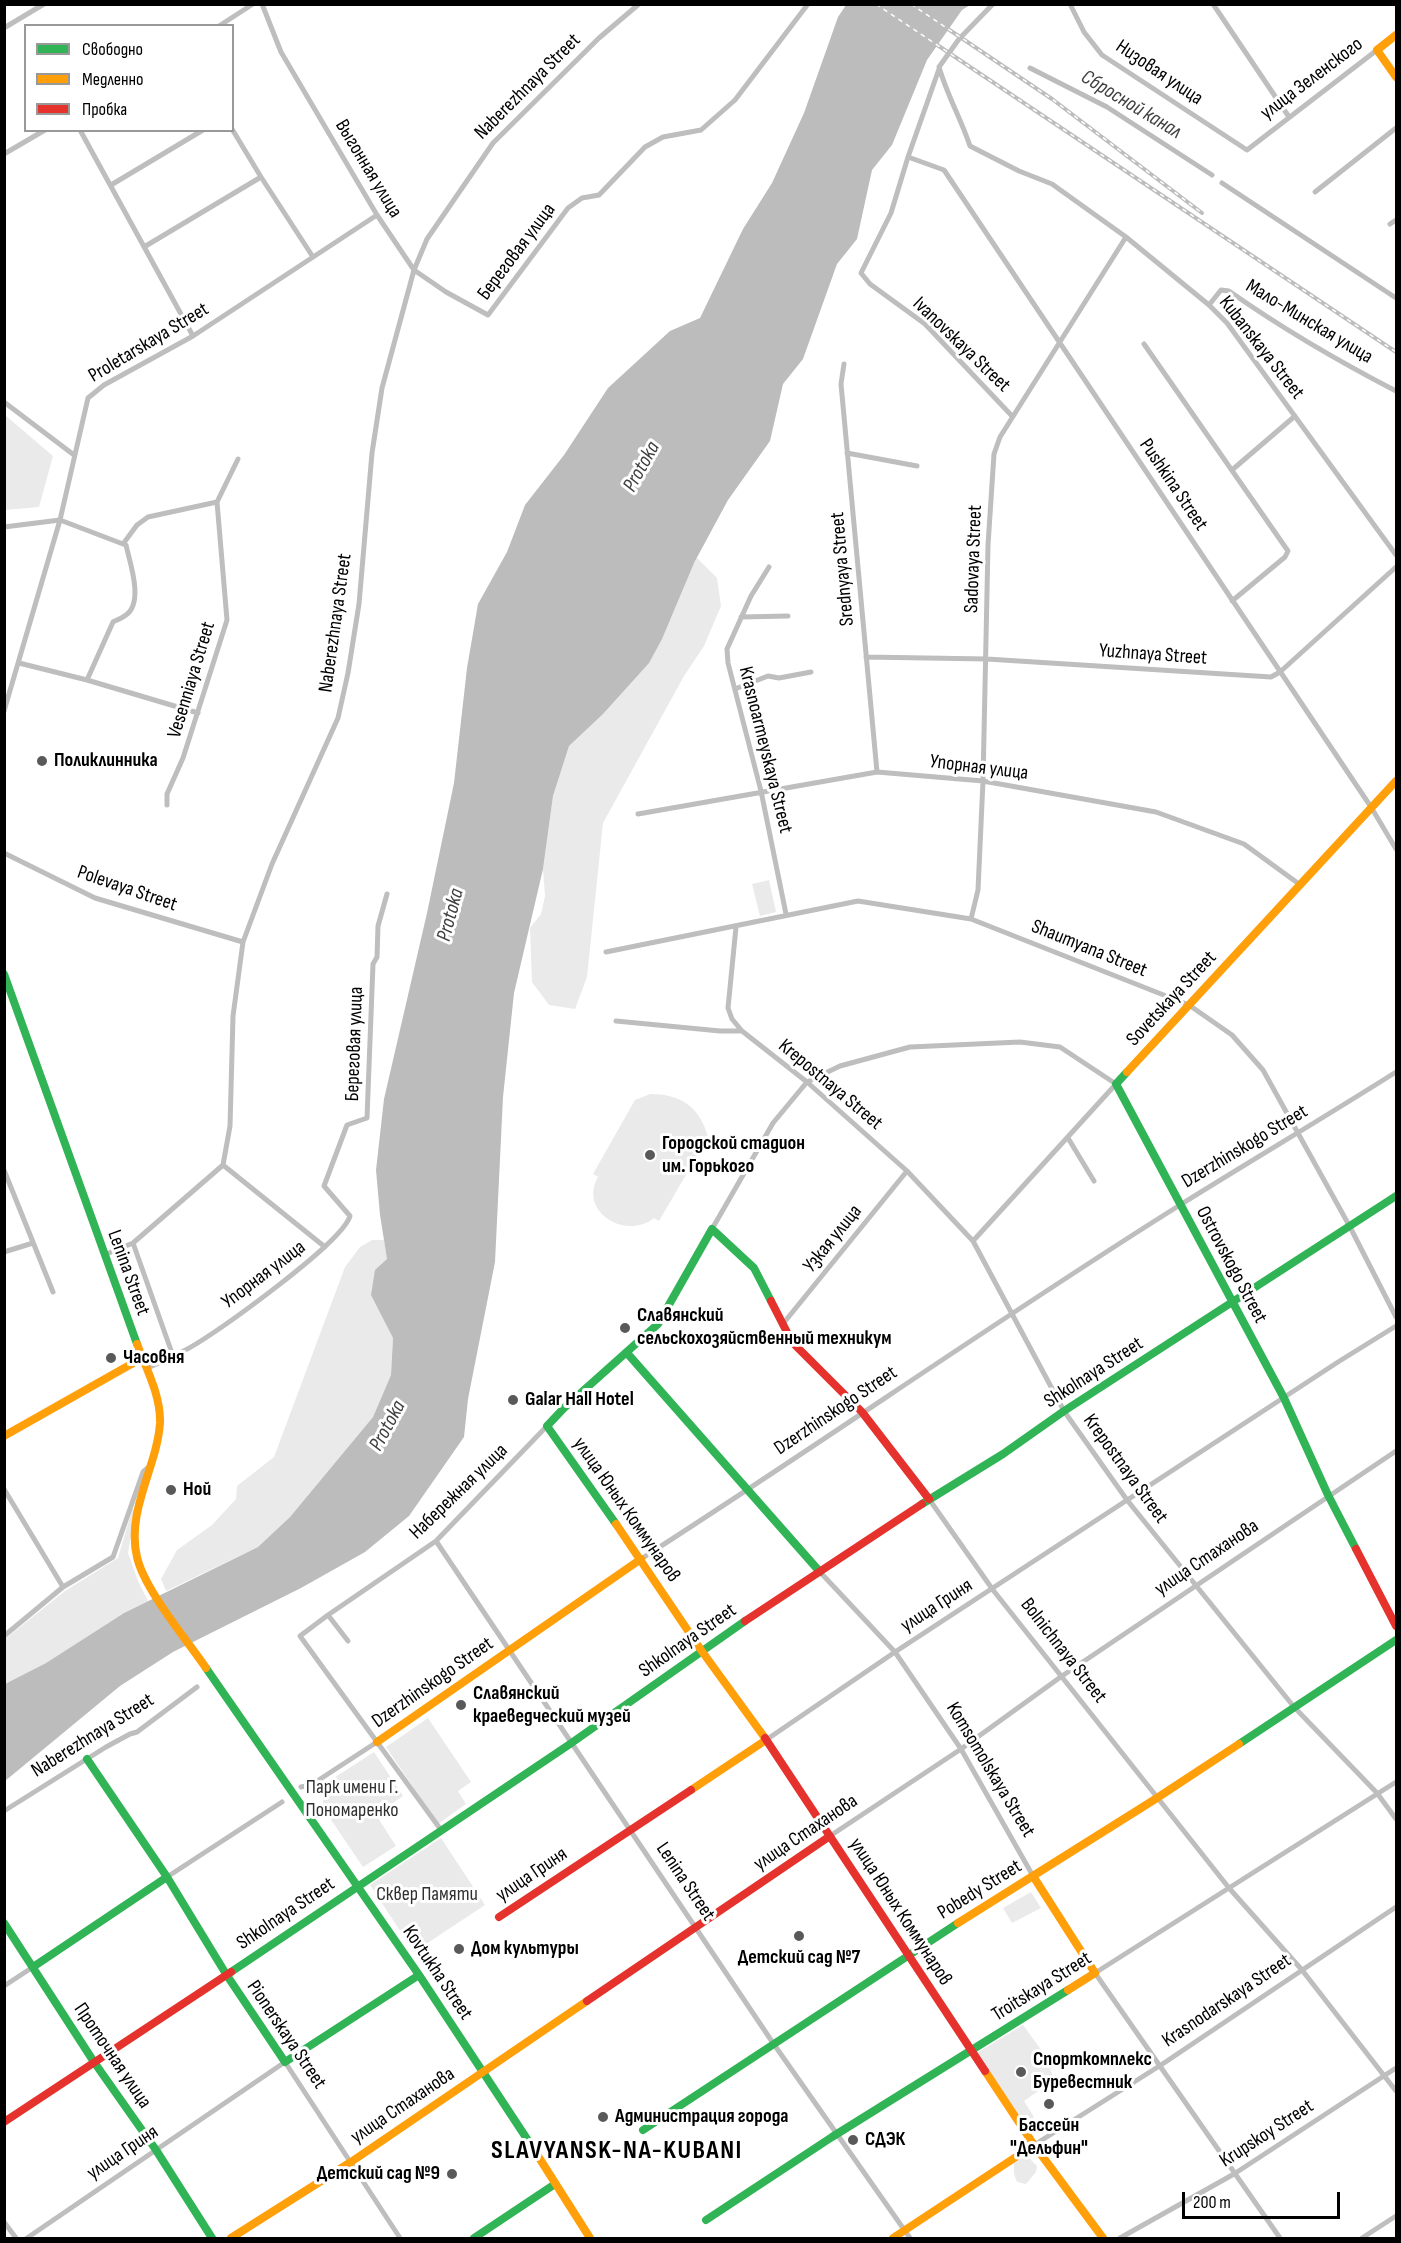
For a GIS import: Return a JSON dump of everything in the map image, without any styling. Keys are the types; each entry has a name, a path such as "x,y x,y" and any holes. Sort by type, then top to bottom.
{"street":[{"path":"4,28 44,4"},
{"path":"222,24 253,4"},
{"name":"Выгонная улица","path":"262,4 281,52 378,215 414,270 446,292 488,315"},
{"name":"Naberezhnaya Street","path":"223,1165 230,1126 233,1016 243,942 272,864 338,718 360,604 372,453 382,388 414,270 427,239 493,143 599,39 639,4"},
{"name":"Береговая улица","path":"488,315 568,208 582,198 598,195 645,147 663,137 700,130 709,123 735,100 808,4"},
{"path":"908,157 939,68 959,39 993,4"},
{"name":"Низовая улица","path":"1070,4 1084,32 1102,55 1247,150"},
{"path":"1213,4 1289,117"},
{"name":"улица Зеленского","path":"1247,150 1396,35"},
{"path":"1377,50 1396,77"},
{"name":"Kubanskaya Street","path":"939,68 945,90 961,119 970,146 1019,171 1052,184 1126,237 1209,304 1227,322 1396,555"},
{"path":"1315,192 1396,128"},
{"path":"4,154 42,132"},
{"path":"81,132 193,336"},
{"path":"111,185 200,132"},
{"path":"234,132 313,257"},
{"name":"Ivanovskaya Street","path":"908,157 891,213 861,273 870,284 924,324 1012,416"},
{"name":"Pushkina Street","path":"908,157 944,170 1371,807 1396,849"},
{"path":"144,247 261,177"},
{"name":"Proletarskaya Street","path":"4,711 60,520 88,398 104,385 193,336 378,215"},
{"path":"1390,224 1396,220"},
{"name":"Sadovaya Street","path":"971,919 978,890 987,659 987,545 994,454 999,437 1126,237"},
{"name":"Мало-Минская улица","path":"1209,304 1221,290 1229,291 1271,321 1335,360 1396,391"},
{"path":"1144,344 1288,551 1285,557 1232,601"},
{"name":"Srednyaya Street","path":"844,364 841,384 878,772"},
{"path":"4,402 74,456"},
{"path":"1232,470 1295,416"},
{"path":"847,453 917,466"},
{"path":"123,544 137,525 148,518 217,502 238,459"},
{"name":"Vesenniaya Street","path":"167,805 167,794 183,758 227,620 217,502"},
{"path":"4,527 60,520 126,545 135,589 134,604 127,615 112,622 87,680"},
{"name":"Krasnoarmeyskaya Street","path":"769,567 750,596 727,649 728,663 761,791 786,914"},
{"path":"1280,672 1396,567"},
{"path":"741,617 788,616"},
{"name":"Yuzhnaya Street","path":"866,657 987,659 1271,677 1280,672"},
{"path":"19,663 87,680 198,713"},
{"path":"735,689 768,676 779,678 811,672"},
{"name":"Упорная улица","path":"638,814 878,772 983,781 1156,812 1244,843 1299,884"},
{"name":"Sovetskaya Street","path":"973,1241 1396,781"},
{"name":"Polevaya Street","path":"4,853 95,898 243,942"},
{"name":"Береговая улица","path":"326,1181 347,1125 367,1118 373,964 377,957 378,926 387,894"},
{"name":"Shaumyana Street","path":"606,952 858,901 971,919 1189,1005 1232,1035 1263,1070 1350,1227 1396,1317"},
{"name":"Krepostnaya Street","path":"736,927 728,1008 732,1019 742,1031 807,1082 907,1171 973,1241 1064,1411 1127,1500 1294,1707 1377,1794 1396,1819"},
{"name":"Lenina Street","path":"4,974 159,1411 158,1434 137,1522 135,1543 140,1569 209,1672"},
{"path":"616,1021 742,1031"},
{"name":"Ostrovskogo Street","path":"807,1082 840,1066 910,1047 1020,1042 1060,1047 1116,1084 1284,1398 1328,1495 1396,1626"},
{"name":"Dzerzhinskogo Street","path":"301,1787 311,1785 377,1742 642,1559 1012,1314 1180,1205 1396,1072"},
{"path":"547,1426 658,1324 773,1123 807,1082"},
{"path":"1068,1138 1094,1181"},
{"path":"104,1255 133,1242 223,1165 325,1247"},
{"path":"4,1170 53,1292"},
{"name":"Узкая улица","path":"782,1325 907,1171"},
{"name":"Упорная улица","path":"146,1370 194,1346 247,1308 325,1247 348,1223 350,1216 324,1186 326,1181"},
{"name":"Shkolnaya Street","path":"4,2122 570,1744 701,1650 1396,1196"},
{"name":"Bolnichnaya Street","path":"712,1229 754,1268 792,1342 862,1412 929,1499 993,1590 1228,1888 1302,1970 1396,2091"},
{"path":"133,1242 173,1356"},
{"path":"4,1252 33,1243"},
{"name":"улица Гриня","path":"499,1917 895,1652 1396,1326"},
{"name":"Komsomolskaya Street","path":"627,1353 820,1572 895,1652 961,1749 1034,1876 1095,1973 1280,2238"},
{"path":"4,1436 142,1358"},
{"name":"Набережная улица","path":"377,1742 300,1636 436,1541 547,1426"},
{"name":"улица Юных Коммунаров","path":"547,1426 642,1559 701,1650 766,1740 1034,2145 1103,2238"},
{"name":"улица Стаханова","path":"231,2238 351,2162 961,1749 1062,1676 1328,1495 1396,1451"},
{"path":"4,1636 63,1587 113,1557 142,1472 152,1464"},
{"path":"4,1490 63,1587"},
{"name":"Lenina Street","path":"436,1541 510,1649 570,1744 630,1829 773,2043 910,2238"},
{"path":"328,1615 348,1641"},
{"name":"Pobedy Street","path":"643,2130 908,1954 1157,1798 1396,1640"},
{"name":"Kovtukha Street","path":"209,1672 483,2071 590,2238"},
{"name":"Naberezhnaya Street","path":"4,1811 87,1759 137,1732 196,1687"},
{"path":"377,1742 441,1830"},
{"name":"Pionerskaya Street","path":"87,1759 167,1877 226,1974 400,2238"},
{"name":"Troitskaya Street","path":"706,2220 1396,1782"},
{"path":"4,1986 282,1802"},
{"name":"Krasnodarskaya Street","path":"893,2238 1161,2065 1396,1907"},
{"name":"Проточная улица","path":"4,1923 212,2238"},
{"name":"улица Гриня","path":"27,2238 285,2062 418,1975"},
{"name":"Krupskoy Street","path":"1120,2238 1234,2174 1396,2068"},
{"path":"474,2238 555,2184"},
{"path":"1362,2238 1396,2216"},
{"path":"4,2222 16,2238"}],"green space":[{"path":"5,415 53,456 39,507 5,510"},
{"path":"697,558 717,578 721,606 704,646 684,676 603,823 587,977 575,1009 549,1005 532,982 530,928 541,914 545,896 543,869 553,796 569,746 602,715"},
{"path":"769,880 776,912 760,916 752,884"},
{"name":"Городской cтадион им. Горького","path":"650,1094 671,1096 688,1104 700,1118 708,1137 659,1221 654,1218 642,1224 630,1226 618,1224 599,1211 594,1201 593,1189 598,1177 593,1174 635,1100"},
{"path":"372,1240 384,1240 387,1259 372,1295 393,1338 391,1375 373,1417 290,1517 258,1547 166,1591 161,1579 177,1550 212,1525 236,1499 237,1486 274,1457 345,1267 360,1247"},
{"path":"135,1509 128,1553 148,1601 124,1613 46,1663 5,1684 5,1639 65,1591 118,1558 132,1510"},
{"path":"428,1718 471,1782 458,1791 466,1804 438,1824 386,1747"},
{"name":"Парк имени Г. Пономаренко","path":"374,1752 403,1796 376,1815 396,1846 363,1867 323,1808 323,1785"},
{"name":"Сквер Памяти","path":"441,1838 485,1905 414,1952 370,1885"},
{"path":"1031,1892 1041,1908 1012,1923 1003,1908"},
{"name":"Cпорткомплекс Буревестник","path":"1023,2025 1050,2062 1059,2063 1050,2069 1053,2076 1049,2079 1051,2082 1024,2101 1034,2117 1025,2123 977,2053"},
{"path":"1024,2156 1037,2166 1036,2172 1026,2184 1017,2182 1014,2174 1014,2162"}],"water":[{"name":"Protoka","path":"846,5 970,5 962,10 927,60 892,145 872,170 857,239 837,264 803,359 783,384 770,441 728,500 694,563 662,639 649,663 602,715 569,746 553,796 543,869 514,993 503,1097 495,1262 468,1399 464,1437 409,1516 365,1552 301,1588 173,1652 120,1686 5,1781 5,1684 46,1663 124,1613 258,1547 290,1517 373,1417 391,1375 393,1338 371,1295 375,1270 387,1259 376,1170 384,1099 454,783 467,668 478,604 507,552 525,505 564,455 608,388 670,331 700,318 743,229 772,183 804,113 838,17"}],"waterway":[{"name":"Сбросной канал","path":"1030,68 1107,107 1212,175"},
{"name":"Сбросной канал","path":"1222,183 1396,298"}],"railway":[{"path":"876,4 1396,352"},
{"path":"911,4 1052,99 1202,213"}],"traffic: fast":[{"path":"4,974 137,1344"},
{"path":"1127,1072 1116,1084 1284,1398 1328,1495 1356,1549"},
{"path":"922,1504 1003,1454 1064,1411 1396,1196"},
{"path":"616,1524 547,1426 658,1324 712,1229 754,1268 771,1301"},
{"path":"627,1353 820,1572"},
{"path":"231,1972 570,1744 745,1621"},
{"path":"1239,1744 1396,1640"},
{"path":"206,1668 419,1975 531,2145"},
{"path":"87,1759 167,1877 226,1974 285,2062 419,1975"},
{"path":"33,1967 167,1877"},
{"path":"4,1923 212,2238"},
{"path":"643,2130 958,1923"},
{"path":"706,2220 832,2137 1068,1990"},
{"path":"474,2238 555,2184"}],"traffic: slow":[{"path":"1396,35 1377,50 1396,77"},
{"path":"1127,1072 1396,781"},
{"path":"137,1344 156,1392 160,1413 158,1440 136,1523 137,1557 141,1570 157,1599 206,1668"},
{"path":"4,1436 142,1358"},
{"path":"616,1524 701,1650 765,1738"},
{"path":"377,1742 641,1559"},
{"path":"691,1790 766,1740"},
{"path":"958,1923 1239,1744"},
{"path":"1033,1876 1095,1973 1068,1990"},
{"path":"231,2238 351,2162 587,2001"},
{"path":"985,2071 1034,2145 1103,2238"},
{"path":"531,2145 590,2238"},
{"path":"893,2238 1034,2145"}],"traffic: jam":[{"path":"771,1301 792,1342 862,1412 929,1499"},
{"path":"745,1621 922,1504"},
{"path":"1356,1549 1396,1626"},
{"path":"765,1738 985,2071"},
{"path":"499,1917 691,1790"},
{"path":"587,2001 830,1836"},
{"path":"4,2122 231,1972"}],"place":[{"name":"Поликлинника","path":"42,761"},
{"name":"Городской cтадион им. Горького","path":"650,1155"},
{"name":"Славянский сельскохозяйственный техникум","path":"625,1328"},
{"name":"Часовня","path":"111,1358"},
{"name":"Galar Hall Hotel","path":"513,1400"},
{"name":"Ной","path":"171,1490"},
{"name":"Славянский краеведческий музей","path":"461,1705"},
{"name":"Детский сад №7","path":"799,1936"},
{"name":"Дом культуры","path":"459,1949"},
{"name":"Cпорткомплекс Буревестник","path":"1021,2072"},
{"name":"Бассейн \"Дельфин\"","path":"1049,2104"},
{"name":"Администрация города","path":"603,2117"},
{"name":"СДЭК","path":"853,2140"},
{"name":"Детский сад №9","path":"452,2174"}],"district":[{"name":"SLAVYANSK-NA-KUBANI","path":"617,2151"}]}
